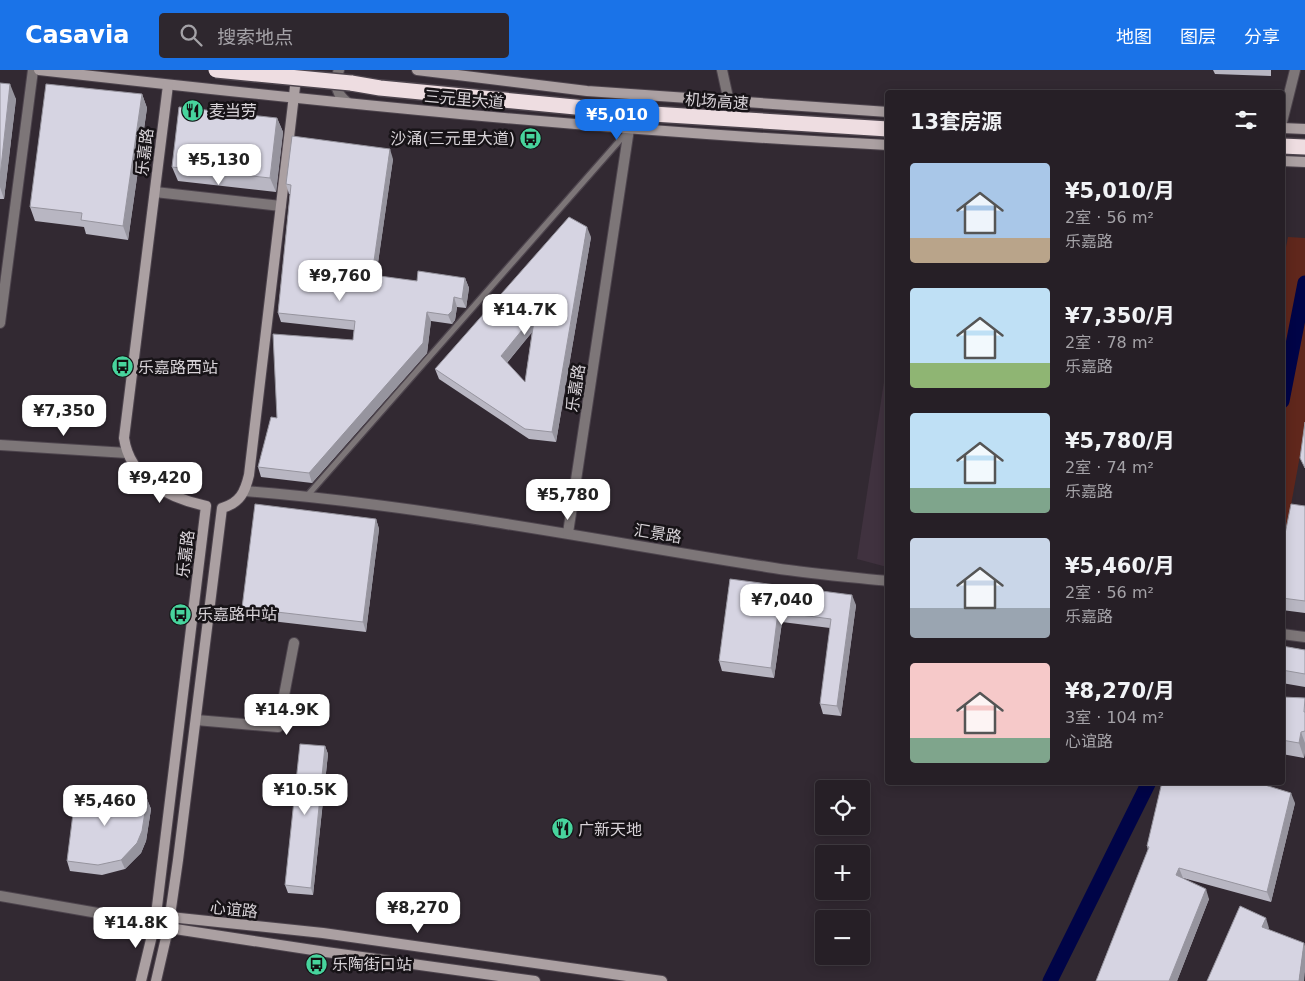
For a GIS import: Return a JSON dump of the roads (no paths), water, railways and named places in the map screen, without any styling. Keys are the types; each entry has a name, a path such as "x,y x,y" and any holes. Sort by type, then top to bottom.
{"highway":[{"name":"机场高速","path":"216,70 578,108 885,129"},
{"path":"288,70 351,83"},
{"path":"1285,146 1305,147"}],"street":[{"path":"0,323 32,70"},
{"name":"三元里大道","path":"39,70 294,98 629,130 885,145"},
{"path":"0,445 126,453 143,475 170,495 206,506 222,508 234,505 245,491 297,70"},
{"path":"339,70 336,86 337,93 348,103"},
{"name":"三元里大道","path":"417,70 587,91 885,112"},
{"path":"722,70 729,102"},
{"path":"1285,110 1295,70"},
{"name":"乐嘉路","path":"126,453 126,421 168,85"},
{"path":"1285,128 1305,129"},
{"name":"乐嘉路","path":"568,533 629,130"},
{"path":"1285,161 1305,162"},
{"path":"155,192 281,206"},
{"name":"汇景路","path":"245,491 307,496 568,533 776,568 885,581"},
{"name":"乐嘉路","path":"141,981 155,923 206,506"},
{"name":"乐嘉路","path":"156,981 170,917 222,508"},
{"path":"1285,635 1305,638"},
{"path":"196,720 278,727 294,643"},
{"path":"0,896 155,923"},
{"name":"心谊路","path":"155,923 170,917 323,934 662,981"},
{"name":"心谊路","path":"155,923 168,929 535,981"}],"lane":[{"path":"307,496 629,130"}],"waterway":[{"path":"1285,386 1305,283"},
{"path":"1050,981 1148,785"}],"place":[{"name":"麦当劳","path":"193,110"},
{"name":"沙涌(三元里大道)","path":"531,138"},
{"name":"乐嘉路西站","path":"122,367"},
{"name":"乐嘉路中站","path":"181,614"},
{"name":"广新天地","path":"562,829"},
{"name":"乐陶街口站","path":"316,964"}]}
